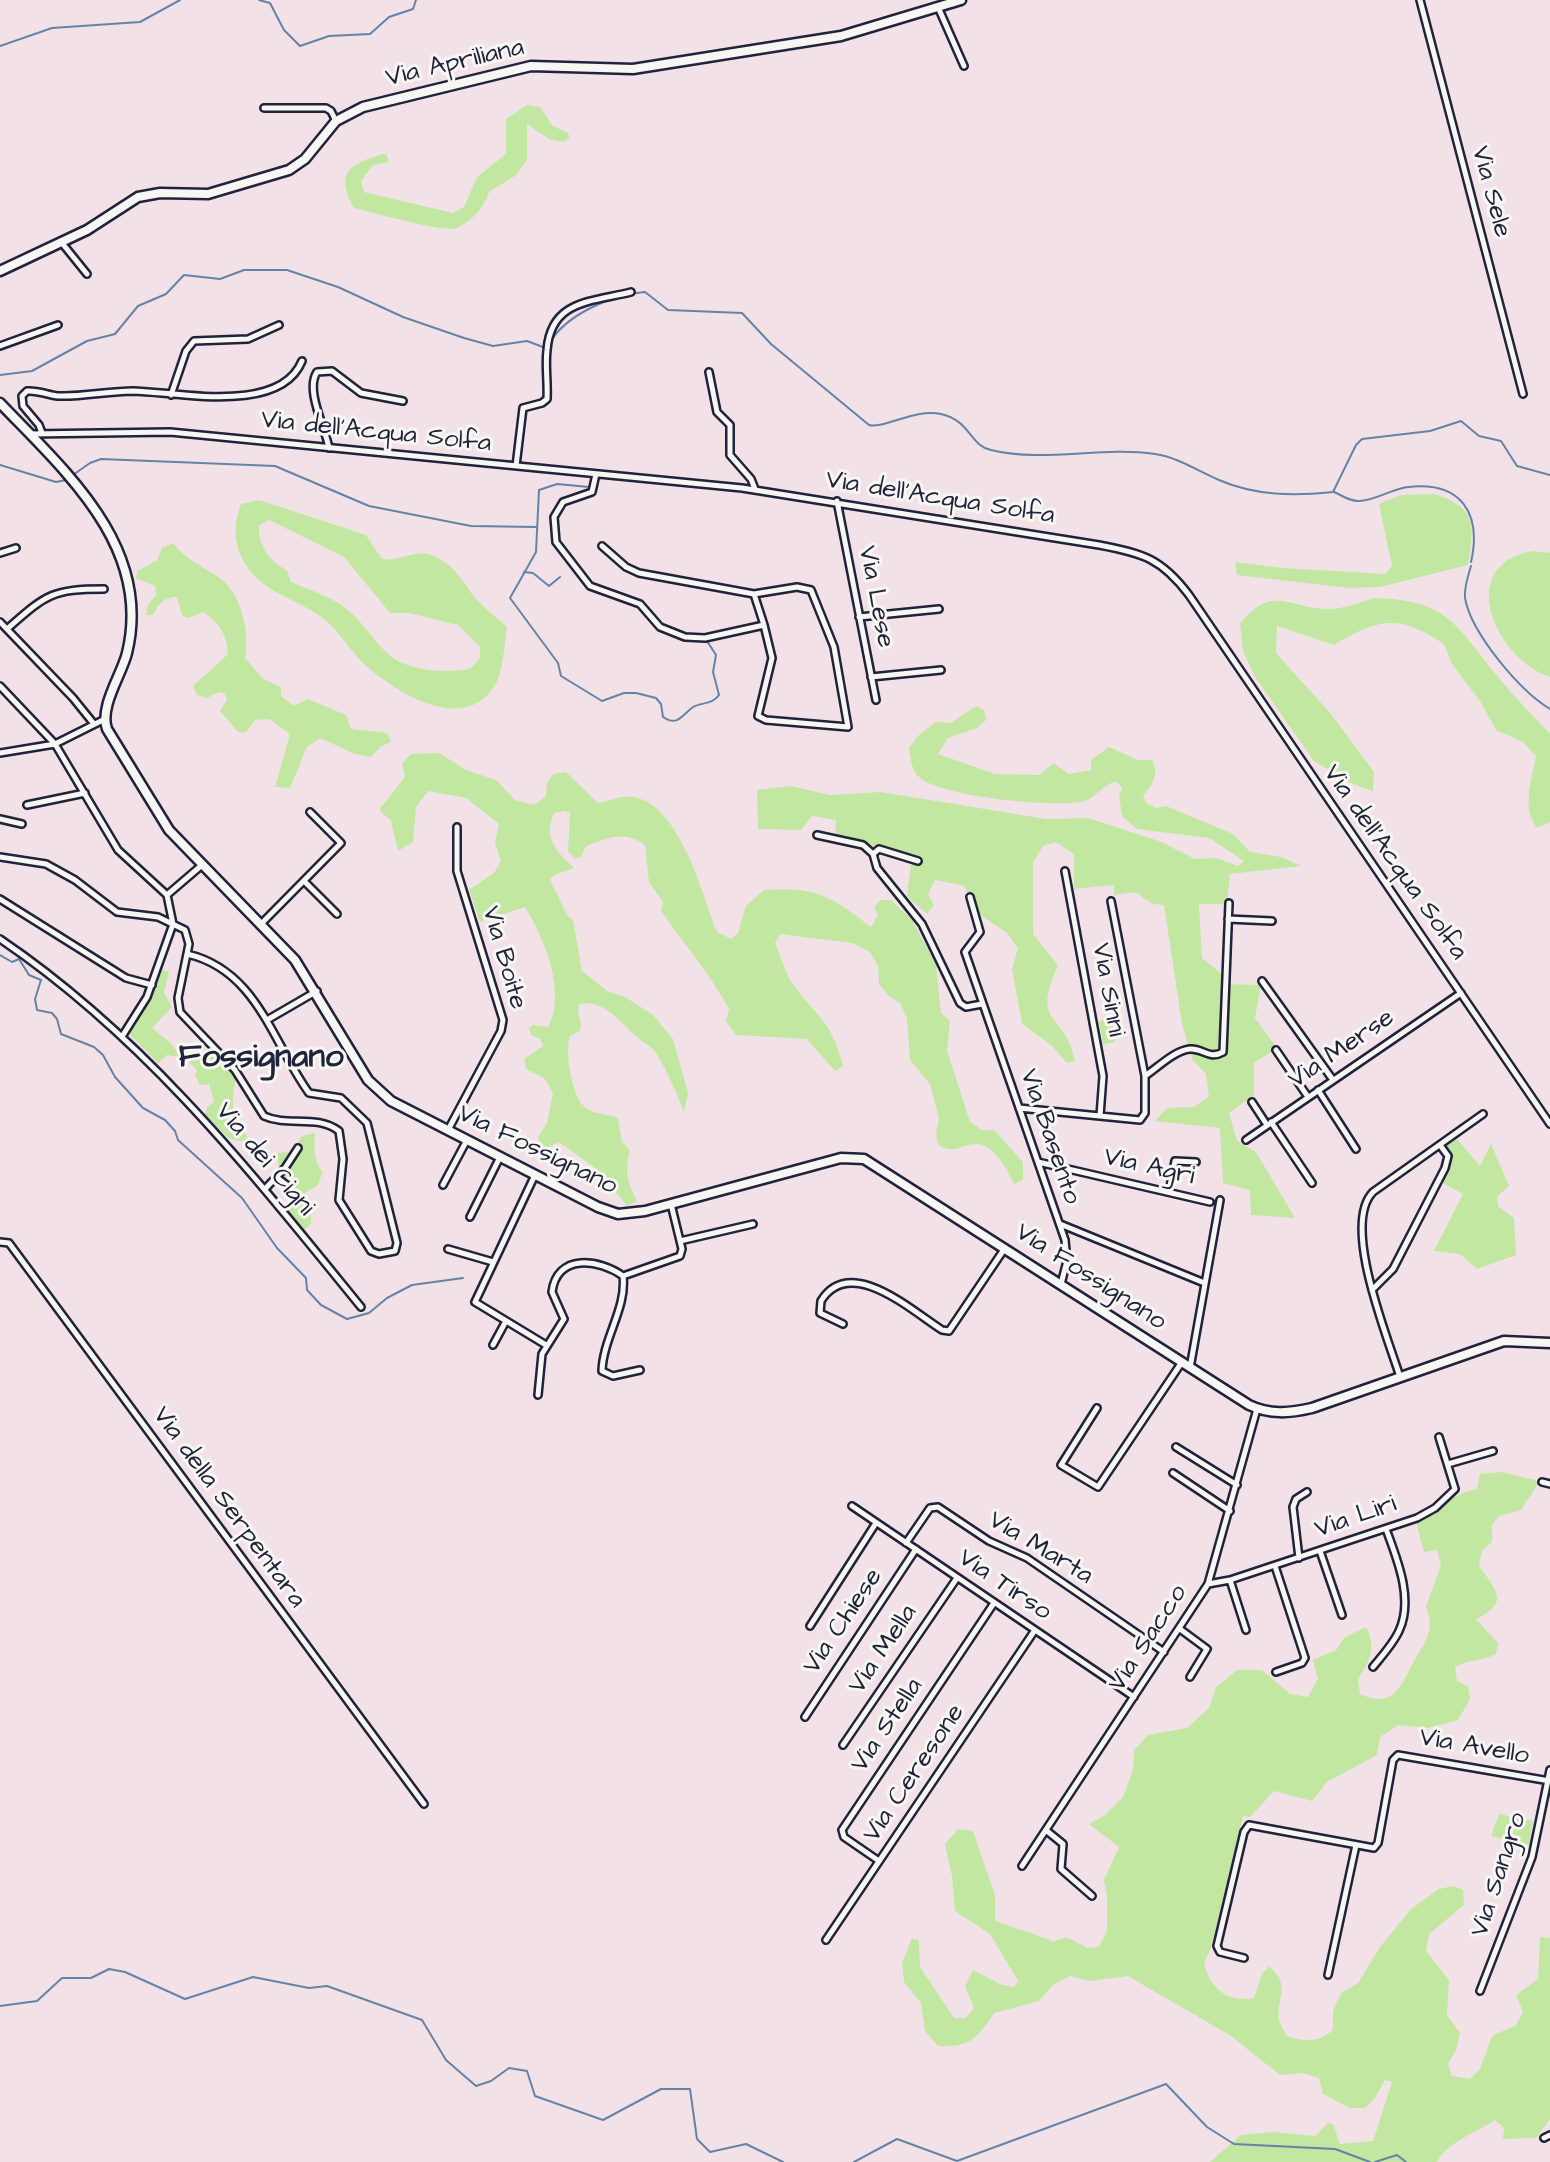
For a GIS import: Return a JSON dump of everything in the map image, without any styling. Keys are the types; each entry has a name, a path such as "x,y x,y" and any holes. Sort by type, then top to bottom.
{"street":[{"name":"Via Apriliana","path":"0,271 62,243 138,197 160,193 208,194 289,170 308,157 336,121 363,107 528,67 554,65 618,70 691,62 848,35 961,0"},
{"name":"Via Sele","path":"1420,0 1523,394"},
{"path":"938,7 964,66"},
{"path":"264,108 326,108 332,112 336,121"},
{"path":"62,243 87,274"},
{"path":"516,466 523,408 547,399 546,351 554,321 569,308 631,292"},
{"path":"0,346 58,325"},
{"path":"171,395 185,353 192,342 248,339 279,325"},
{"path":"42,433 22,403 22,396 27,391 59,396 128,391 216,398 253,392 293,377 302,361"},
{"path":"329,448 314,391 313,379 317,372 332,371 347,385 364,394 403,401"},
{"path":"709,372 717,413 730,425 730,456 751,479 755,489"},
{"path":"0,403 71,477 105,524 128,576 129,642 105,719 55,744 0,753"},
{"name":"Via dell'Acqua Solfa","path":"30,434 151,431 755,489 1108,547 1146,556 1165,567 1189,595 1550,1124"},
{"path":"596,474 592,492 561,503 554,521 557,546 586,583 640,604 660,627 685,637 705,638 764,625"},
{"name":"Via Lese","path":"836,501 876,700"},
{"path":"602,546 635,572 754,594 802,587 813,593 834,646 848,727 766,720 758,716 772,657 754,594"},
{"path":"0,553 16,548"},
{"path":"7,629 50,594 73,589 104,589"},
{"path":"859,617 939,609"},
{"path":"0,622 73,698 94,724"},
{"path":"871,677 941,670"},
{"path":"0,686 55,744 118,850 167,895 173,924 152,985 123,1035"},
{"name":"Via Fossignano","path":"105,719 107,729 160,817 202,865 262,923 295,960 317,991 372,1085 394,1102 613,1213 635,1213 838,1159 858,1157 879,1166 1256,1409 1277,1413 1303,1410 1510,1340 1550,1343"},
{"path":"27,805 85,793"},
{"path":"262,923 341,843 310,813"},
{"path":"0,819 22,824"},
{"name":"Via Boite","path":"448,1130 501,1031 503,1020 457,872 457,827"},
{"path":"817,835 863,845 873,854 877,868 920,921 960,1003 966,1007 982,1004"},
{"path":"873,854 879,849 918,861"},
{"path":"0,857 46,864 81,883 117,912 154,916 173,924 188,935 178,998 183,1016 235,1070 264,1116 278,1120 323,1123 338,1130 343,1159 340,1202 371,1251 379,1254 395,1251 397,1245 368,1123 341,1098 309,1093 251,996 221,966 187,954"},
{"path":"167,895 202,865"},
{"name":"Via Sinni","path":"1065,872 1102,1073 1100,1116 1142,1119 1147,1096 1145,1076 1111,901"},
{"path":"304,881 337,914"},
{"name":"Via Basento","path":"970,897 980,931 965,951 1060,1224 1067,1252 1061,1284"},
{"path":"0,899 128,979 152,985"},
{"path":"1145,1076 1186,1049 1211,1055 1223,1051 1229,903"},
{"path":"1228,919 1272,921"},
{"name":"Via dei Cigni","path":"0,939 123,1035 197,1110 265,1188 360,1307"},
{"path":"1262,981 1333,1080"},
{"path":"267,1020 317,991"},
{"name":"Via Merse","path":"1245,1140 1461,993"},
{"path":"1276,1049 1308,1097"},
{"path":"1318,1090 1356,1149"},
{"path":"1252,1102 1312,1183"},
{"path":"1019,1108 1100,1116"},
{"path":"1400,1377 1362,1254 1368,1197 1483,1114"},
{"path":"443,1185 467,1140"},
{"path":"1372,1290 1393,1269 1446,1166 1447,1155 1440,1145"},
{"path":"265,1188 298,1148"},
{"path":"470,1217 500,1157"},
{"path":"1169,1192 1176,1160 1196,1162"},
{"name":"Via Agri","path":"1038,1162 1210,1202"},
{"path":"535,1175 475,1303 546,1345"},
{"path":"276,1177 288,1186"},
{"path":"1190,1368 1220,1200"},
{"path":"538,1395 541,1359 546,1345 564,1319 552,1292 556,1279 565,1268 579,1262 598,1264 623,1276 680,1256 680,1241 671,1204"},
{"path":"680,1241 753,1224"},
{"path":"1060,1224 1202,1282"},
{"name":"Via della Serpentara","path":"0,1242 9,1243 424,1804"},
{"path":"843,1324 820,1313 820,1304 833,1288 860,1282 876,1288 941,1330 949,1331 1006,1248"},
{"path":"448,1249 493,1262"},
{"path":"623,1276 623,1295 609,1334 602,1371 613,1376 640,1370"},
{"path":"493,1345 506,1321"},
{"path":"1097,1408 1061,1465 1098,1487 1182,1362"},
{"name":"Via Sacco","path":"1022,1866 1208,1584 1256,1409"},
{"name":"Via Liri","path":"1208,1584 1275,1566 1387,1529 1426,1513 1453,1493 1455,1487 1439,1437"},
{"path":"1176,1447 1237,1485"},
{"path":"1448,1464 1493,1451"},
{"path":"1173,1474 1230,1511"},
{"path":"1542,1482 1550,1484"},
{"path":"1298,1558 1293,1507 1296,1499 1307,1492"},
{"name":"Via Tirso","path":"852,1506 1134,1697"},
{"name":"Via Marta","path":"906,1543 930,1508 938,1507 984,1539 1024,1557 1164,1652"},
{"path":"810,1626 876,1523"},
{"path":"1373,1667 1396,1636 1403,1616 1401,1576 1387,1529"},
{"name":"Via Chiese","path":"805,1717 916,1549"},
{"path":"1320,1551 1342,1615"},
{"path":"1275,1566 1305,1658 1302,1663 1276,1672"},
{"name":"Via Mella","path":"843,1745 957,1578"},
{"path":"1230,1580 1246,1629"},
{"name":"Via Stella","path":"879,1861 844,1837 842,1830 994,1603"},
{"path":"1180,1629 1207,1649 1190,1677"},
{"name":"Via Ceresone","path":"826,1940 1035,1630"},
{"name":"Via Avello","path":"1356,1845 1373,1848 1378,1844 1392,1761 1398,1755 1549,1781"},
{"name":"Via Sangro","path":"1480,1991 1532,1857 1550,1770"},
{"path":"1244,1958 1220,1952 1217,1946 1247,1826 1255,1824 1356,1845 1328,1975"},
{"path":"1047,1831 1063,1844 1061,1869 1092,1896"}],"green space":[{"path":"527,105 540,107 553,126 568,133 570,138 564,142 549,139 527,124 527,160 515,176 489,192 477,213 462,226 438,228 354,208 346,185 350,170 364,160 386,153 389,162 373,165 361,181 364,192 453,213 464,207 477,177 506,154 506,119"},
{"path":"1434,494 1458,505 1469,519 1472,539 1468,565 1380,587 1349,588 1237,575 1235,562 1283,568 1385,574 1392,566 1379,504 1401,495"},
{"path":"259,500 366,535 382,559 425,554 446,563 478,601 507,627 502,665 495,685 483,699 468,707 452,708 434,706 417,699 385,680 353,652 324,619 269,588 250,571 236,539 241,504","holes":["269,520 344,557 390,613 409,613 458,625 480,647 480,658 470,669 449,671 426,670 394,659 348,610 330,598 291,582 287,570 266,552 260,539 259,525"]},
{"path":"173,543 190,559 228,586 243,616 245,658 262,678 281,687 281,696 294,706 308,699 346,715 351,729 387,733 391,742 381,746 371,757 355,754 320,738 307,747 290,788 275,787 290,734 269,719 255,720 246,732 238,732 220,711 227,700 225,693 219,692 207,698 197,695 193,686 228,654 224,635 218,626 204,612 188,618 182,615 177,597 165,600 153,615 146,615 148,605 156,595 155,586 136,578 138,571 157,560 162,548"},
{"path":"1533,551 1550,553 1550,677 1530,667 1513,652 1500,633 1491,612 1489,592 1495,574 1509,559"},
{"path":"1375,598 1420,604 1449,619 1511,693 1550,734 1550,822 1537,828 1530,811 1529,793 1536,756 1523,742 1496,730 1480,701 1452,664 1444,644 1428,634 1401,624 1376,625 1334,645 1277,626 1276,653 1331,714 1374,772 1373,791 1353,784 1314,761 1255,677 1243,651 1240,624 1252,611 1272,601 1331,609"},
{"path":"976,706 984,710 986,720 977,728 948,738 938,754 995,774 1040,775 1053,763 1069,774 1091,770 1091,760 1109,747 1138,760 1152,760 1155,775 1143,796 1146,803 1156,808 1166,806 1233,834 1250,852 1281,857 1301,866 1230,874 1227,904 1199,904 1202,958 1222,974 1223,984 1261,985 1255,1018 1277,1048 1254,1063 1254,1095 1229,1113 1237,1141 1256,1152 1295,1218 1251,1215 1250,1190 1223,1183 1220,1128 1155,1121 1167,1108 1194,1107 1209,1097 1206,1074 1192,1059 1182,1024 1164,905 1153,904 1135,892 1114,895 1114,885 1074,889 1074,854 1056,842 1043,846 1033,863 1033,934 1058,965 1050,985 1048,1010 1070,1045 1075,1061 1067,1063 1051,1045 1022,1024 1012,969 1018,948 1007,933 972,909 965,886 935,880 928,894 934,905 927,914 907,896 912,856 835,838 836,820 812,816 801,830 758,829 757,790 791,786 830,795 881,792 1046,819 1088,818 1159,841 1195,859 1216,858 1238,866 1244,861 1209,838 1137,829 1122,816 1119,796 1122,788 1117,782 1107,785 1086,801 1046,803 973,795 933,785 920,778 913,768 909,748 918,736 936,722 951,723"},
{"path":"439,753 466,770 496,780 515,800 534,805 546,796 547,783 553,774 566,772 598,803 621,797 643,800 659,811 673,827 695,871 717,932 731,939 738,933 746,906 764,890 797,890 822,895 871,927 878,915 874,908 880,900 891,900 912,920 936,965 941,1013 950,1021 947,1050 970,1122 982,1130 994,1130 1023,1162 1023,1180 1014,1184 1000,1159 983,1145 971,1144 950,1149 938,1145 936,1133 939,1118 930,1084 910,1060 907,1018 900,1003 889,996 879,984 878,966 870,952 852,943 780,934 775,943 792,983 833,1038 843,1066 835,1071 807,1039 736,1035 726,1021 729,1009 722,996 661,911 663,902 649,882 645,845 630,838 609,838 586,846 581,857 575,859 568,851 570,813 564,811 554,813 551,837 557,850 574,868 554,875 550,880 567,915 573,920 582,971 607,991 625,997 653,1015 673,1039 688,1093 684,1113 660,1059 652,1049 605,1009 588,1003 579,1004 580,1031 570,1036 569,1043 572,1082 583,1105 618,1119 622,1141 630,1151 628,1177 637,1201 627,1206 599,1171 559,1142 546,1149 540,1148 538,1137 547,1123 553,1093 544,1078 526,1069 524,1059 543,1046 540,1039 531,1035 529,1028 533,1025 548,1027 553,1013 555,998 551,965 525,907 480,922 469,890 494,873 501,861 495,843 499,824 466,798 428,791 416,807 413,842 398,851 391,821 379,810 405,777 402,763 411,754"},
{"path":"160,969 169,972 164,993 172,1007 152,1028 171,1043 180,1057 167,1055 158,1063 128,1033 144,1010"},
{"path":"1111,1019 1115,1042 1103,1044 1099,1021"},
{"path":"200,1048 212,1050 236,1074 234,1111 249,1143 228,1138 205,1114 207,1107 214,1102 209,1084 200,1085 195,1075 197,1070 189,1062 191,1051"},
{"path":"315,1133 316,1159 323,1172 317,1186 306,1192 303,1199 311,1211 311,1224 302,1232 283,1210 298,1197 281,1171 278,1153 292,1152 302,1136"},
{"path":"1456,1138 1480,1166 1491,1144 1509,1186 1497,1197 1498,1206 1514,1218 1516,1255 1477,1269 1460,1254 1434,1251 1463,1194 1443,1183 1452,1155 1444,1146"},
{"path":"1502,1472 1535,1480 1538,1484 1521,1510 1499,1516 1492,1525 1492,1542 1482,1550 1479,1566 1495,1590 1497,1602 1487,1613 1476,1619 1498,1643 1496,1654 1455,1667 1457,1681 1468,1686 1470,1699 1458,1720 1428,1728 1398,1725 1380,1737 1377,1755 1327,1782 1312,1801 1274,1791 1250,1817 1243,1816 1211,1948 1204,1963 1211,1980 1221,1992 1244,1999 1254,1998 1262,1974 1269,1966 1280,1980 1282,1992 1279,2020 1287,2036 1317,2039 1333,2030 1333,2011 1341,1993 1358,1983 1380,1947 1411,1909 1439,1889 1454,1886 1463,1890 1464,1905 1429,1934 1426,1951 1449,1980 1447,2015 1460,2033 1456,2050 1448,2064 1452,2076 1470,2079 1480,2069 1492,2036 1516,2025 1523,2012 1516,1995 1538,1979 1540,1937 1550,1938 1550,2119 1536,2138 1503,2139 1504,2128 1495,2120 1455,2143 1437,2162 1210,2162 1241,2135 1273,2132 1315,2136 1328,2123 1333,2124 1340,2144 1373,2141 1392,2082 1385,2080 1375,2098 1365,2108 1350,2108 1323,2094 1319,2078 1302,2073 1280,2075 1231,2036 1128,1976 1089,1981 1071,1976 1054,1984 1039,2001 994,2013 972,2040 958,2045 938,2046 925,2031 921,2003 904,1982 902,1963 912,1938 919,1941 920,1967 954,2018 966,2018 974,2008 965,1986 973,1970 1002,1985 1014,1987 1018,1981 990,1934 955,1911 952,1876 945,1844 958,1829 973,1831 995,1895 995,1920 1053,1942 1066,1937 1088,1948 1099,1947 1107,1930 1104,1880 1119,1847 1089,1824 1104,1816 1123,1797 1133,1770 1134,1750 1148,1735 1187,1728 1209,1708 1216,1687 1237,1670 1262,1670 1290,1694 1308,1697 1318,1679 1313,1660 1336,1650 1345,1637 1366,1627 1371,1642 1371,1654 1358,1679 1360,1694 1381,1699 1394,1693 1427,1637 1430,1623 1426,1607 1441,1565 1437,1550 1424,1552 1416,1522 1459,1495 1477,1489 1480,1474"},
{"path":"1499,1814 1533,1821 1529,1845 1491,1836"}],"waterway":[{"path":"0,46 52,28 140,22 180,0"},
{"path":"259,0 270,3 284,30 300,46 329,36 370,34 389,17 413,9 416,0"},
{"path":"0,375 32,371 87,341 115,334 138,306 166,294 184,275 220,279 244,270 287,270 338,287 403,317 493,346 527,341 543,347"},
{"path":"552,339 570,321 594,306 645,292 668,310 742,313 771,344 869,425 921,414 941,414 958,422 978,443 991,450 1031,455 1114,452 1155,454 1247,489 1275,494 1318,493 1333,492 1356,445 1362,439 1430,431 1461,421 1479,436 1501,441 1517,466 1550,475"},
{"path":"73,475 101,459 275,466 369,506 471,526 536,527"},
{"path":"0,465 56,482 66,480"},
{"path":"589,487 557,484 539,490 536,552 510,598 558,663 561,676 602,701 624,693 656,698 661,704 663,717 672,721 719,695 713,672 716,655 707,641"},
{"path":"1334,492 1357,501 1408,487 1426,486 1454,495 1464,504 1470,515 1474,544 1471,562"},
{"path":"1471,566 1465,598 1477,628 1498,660 1525,689 1550,709"},
{"path":"524,572 533,573 549,586 560,577"},
{"path":"0,955 12,962 19,959 29,975 41,980 35,999 37,1010 52,1013 57,1019 61,1034 94,1047 103,1055 115,1077 143,1108 165,1120 175,1131 178,1140 242,1198 277,1248 306,1278 307,1290 321,1305 347,1319 369,1313 387,1298 412,1285 463,1278"},
{"path":"0,2006 37,2001 62,1978 91,1978 109,1969 125,1972 185,1999 253,1977 309,1988 327,1986 422,2020 446,2060 476,2086 491,2081 509,2068 527,2071 535,2096 603,2120 661,2089 690,2089 697,2139 710,2152 746,2144 783,2162"},
{"path":"854,2162 897,2139 957,2161 1166,2084 1207,2127 1234,2144 1335,2149 1370,2162"},
{"path":"1375,2162 1397,2155 1406,2162"}],"district":[{"name":"Fossignano","path":"261,1059"}]}
